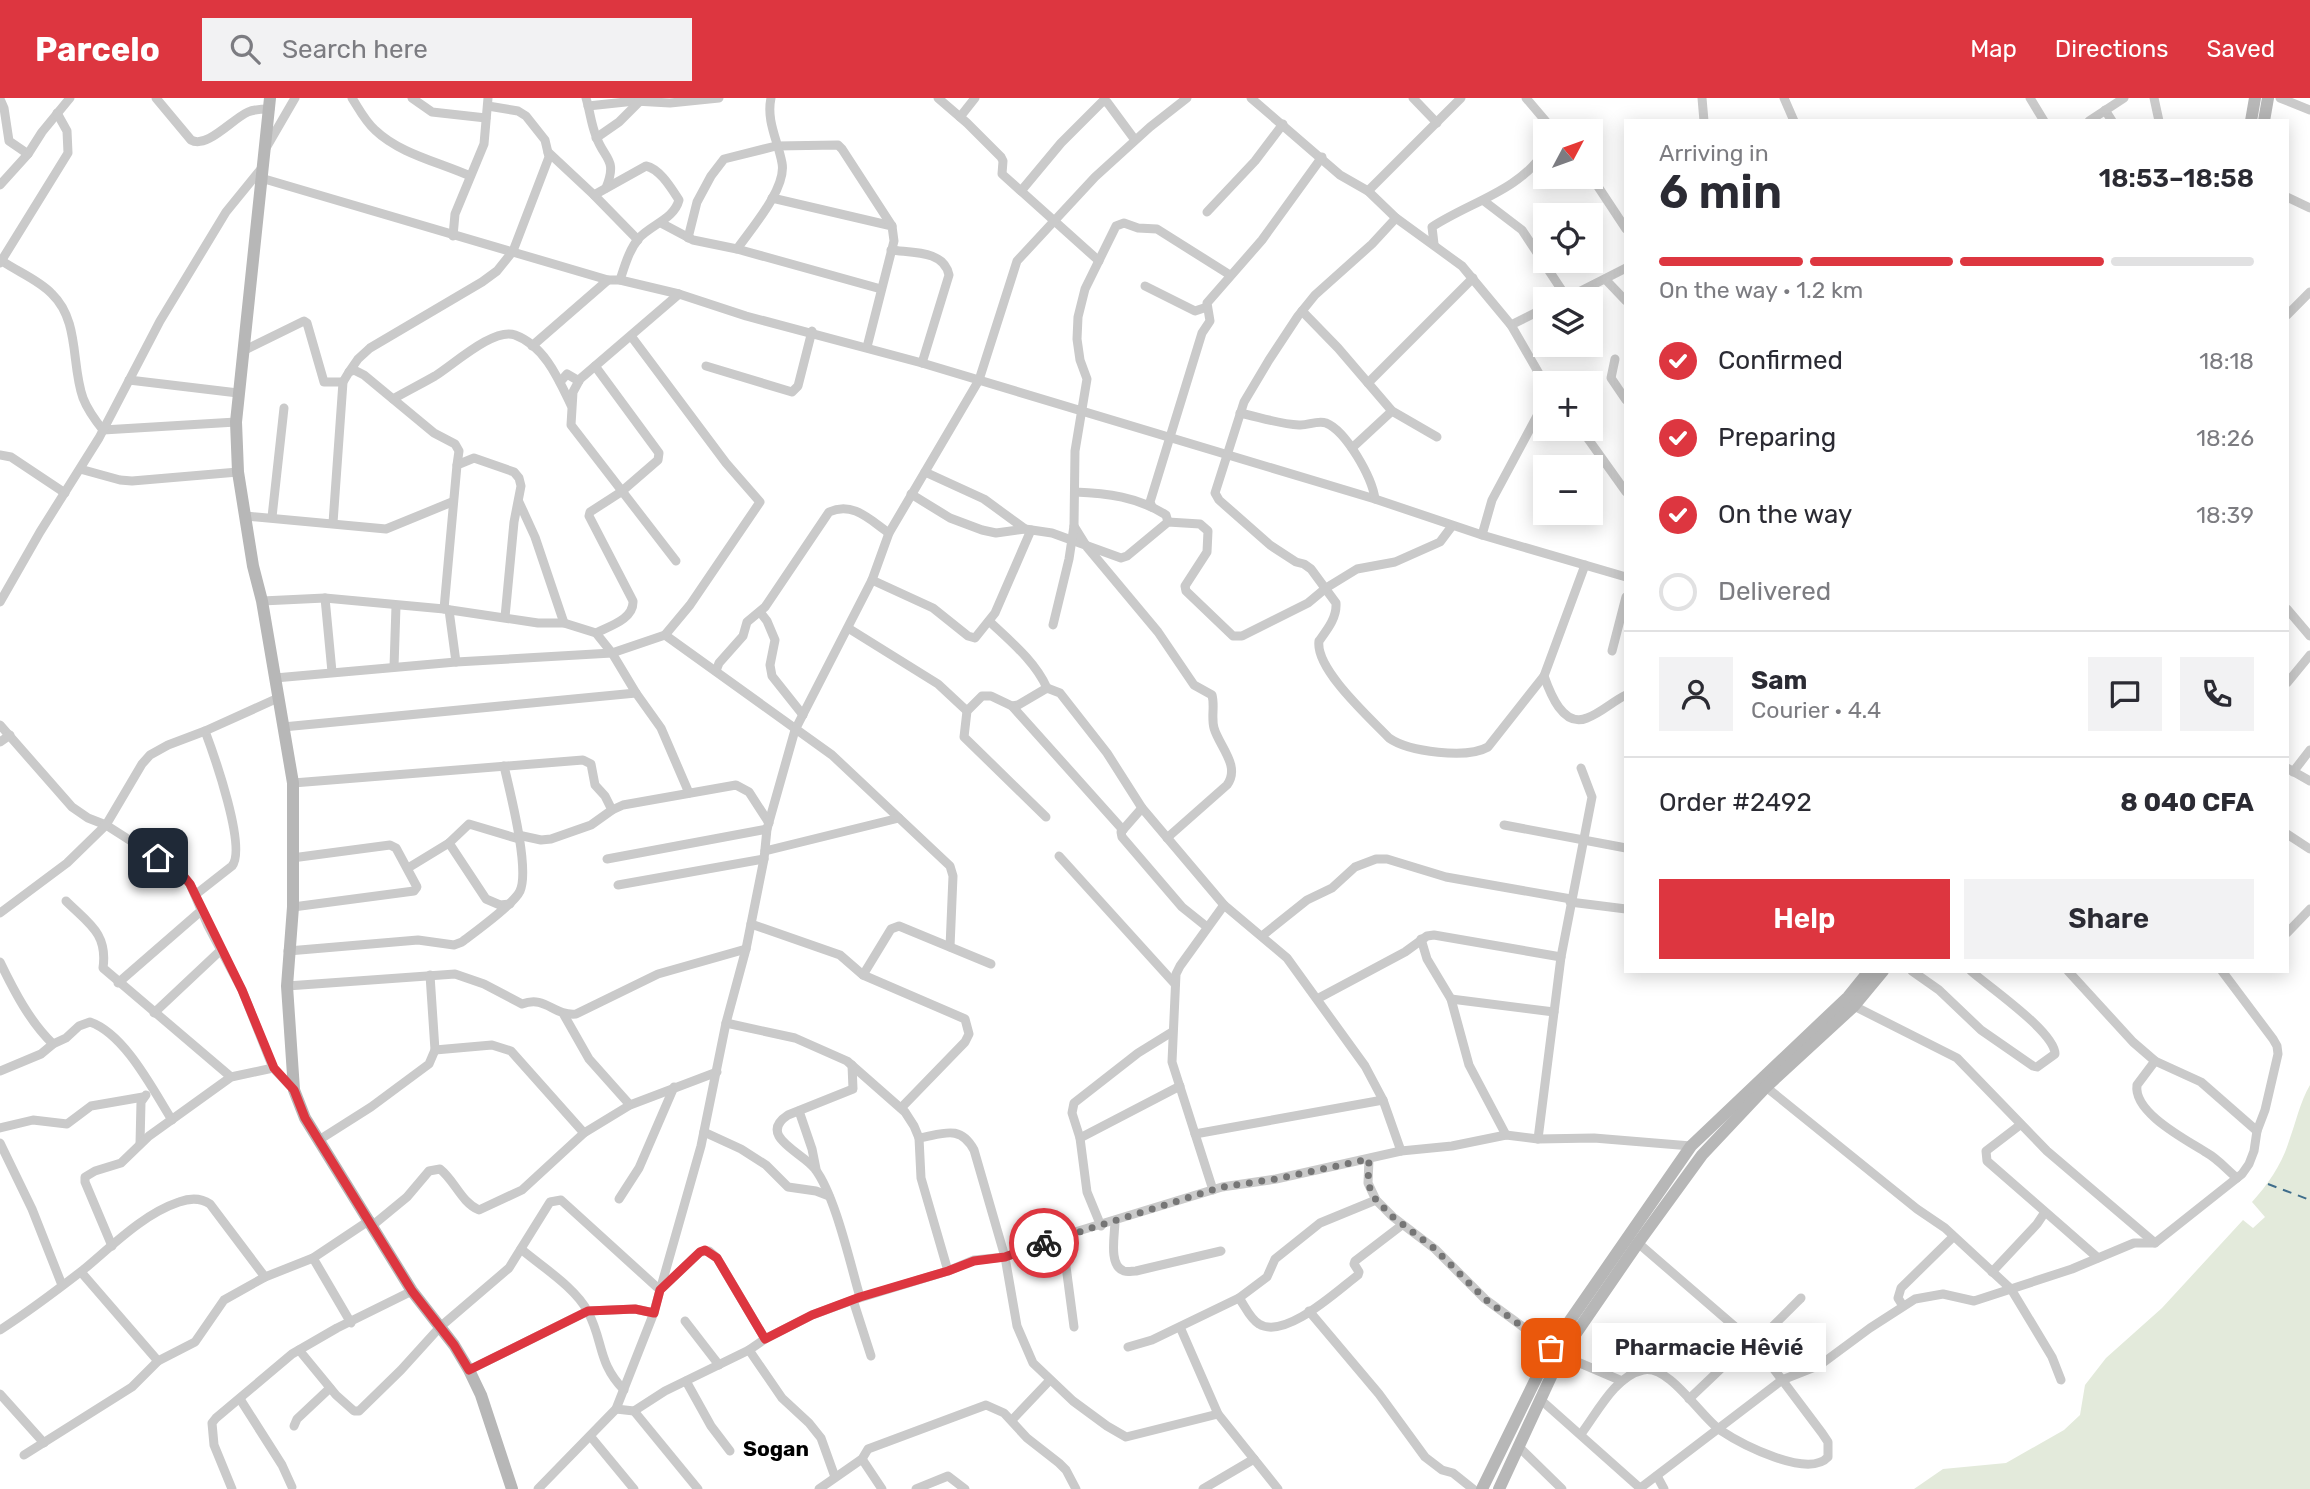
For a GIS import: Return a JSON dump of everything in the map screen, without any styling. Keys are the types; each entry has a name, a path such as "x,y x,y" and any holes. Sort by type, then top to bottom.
{"street":[{"path":"0,185 28,154 70,98"},
{"path":"156,98 191,140 201,143 247,113 270,103 236,422 238,472 293,783 293,907 287,986 294,1090 305,1118 412,1291 454,1345 469,1370 481,1395 512,1489"},
{"path":"266,149 295,98"},
{"path":"352,98 375,130 390,141 414,155 470,176"},
{"path":"412,98 432,112 486,118"},
{"path":"606,188 611,169 604,149 596,138 587,102 670,103 719,98"},
{"path":"737,249 782,180 783,170 770,115 771,98"},
{"path":"937,98 1000,157 1003,161 1002,174 1099,261"},
{"path":"960,117 975,98"},
{"path":"538,1489 616,1409 654,1313 704,1132 726,1023 746,949 765,855 768,826 795,730 872,580 889,533 979,380 1017,261 1095,177 1187,98"},
{"path":"1251,98 1340,175 1368,191 1396,218 1462,266 1511,325 1538,371"},
{"path":"1413,98 1437,123"},
{"path":"1368,191 1461,98"},
{"path":"1702,98 1704,119"},
{"path":"1784,98 1793,119"},
{"path":"2030,98 2043,119"},
{"path":"2092,119 2124,98"},
{"path":"2154,98 2158,119"},
{"path":"2251,119 2255,98"},
{"path":"2264,119 2268,98"},
{"path":"2280,98 2310,110"},
{"path":"0,99 9,141 28,154"},
{"path":"1530,99 1545,119"},
{"path":"596,138 619,122 640,101"},
{"path":"333,523 343,382 349,372 370,348 482,282 497,271 513,251 549,157 545,140 526,116 518,111 488,102 484,144 455,214 453,236"},
{"path":"1021,191 1102,102 1107,102 1135,140"},
{"path":"2105,110 2111,119"},
{"path":"57,113 67,131 68,153 1,262 52,294 62,307 69,324 82,396 91,415 103,430"},
{"path":"1207,212 1255,160 1283,124"},
{"path":"688,238 697,202 724,159 776,146 838,145 892,226 894,241 867,347"},
{"path":"548,152 638,240"},
{"path":"1152,507 1150,502 1168,437 1202,332 1210,321 1207,307 1209,301 1262,240 1322,157"},
{"path":"594,195 641,167 651,166 679,200 677,206 661,223 651,226 638,240 630,252 620,280"},
{"path":"1434,244 1432,227 1448,216 1484,201 1527,173 1533,166"},
{"path":"262,172 453,236 608,280 620,280 679,294 746,316 812,331 1375,499 1452,526 1624,575"},
{"path":"0,602 103,430 160,321 226,212 262,172"},
{"path":"1600,189 1624,226"},
{"path":"772,198 892,226"},
{"path":"2289,198 2310,208"},
{"path":"1484,201 1522,230 1558,287"},
{"path":"1396,218 1364,252 1315,295 1269,359 1244,402 1215,493 1219,500 1270,545 1311,569 1326,588 1337,607 1319,641 1320,657 1345,694 1389,738 1404,747 1455,752 1480,751 1488,747 1544,676 1585,565"},
{"path":"661,223 688,238 881,289"},
{"path":"1053,625 1074,526 1075,451 1087,379 1080,360 1078,317 1085,289 1116,226 1124,223 1138,228 1157,229 1230,275"},
{"path":"891,250 939,257 947,265 948,275 922,363"},
{"path":"1589,287 1624,269"},
{"path":"1368,383 1473,278"},
{"path":"1605,279 1624,299"},
{"path":"532,346 608,280"},
{"path":"1145,286 1195,311 1207,307"},
{"path":"2289,313 2310,292"},
{"path":"676,561 571,425 571,405 573,392 579,381 679,294"},
{"path":"1302,311 1392,411 1437,437"},
{"path":"1511,325 1533,314"},
{"path":"243,351 304,321 307,323 324,382 343,382"},
{"path":"706,366 792,392 798,386 812,331"},
{"path":"393,399 437,375 481,344 501,335 515,335 543,357 571,405"},
{"path":"275,678 456,662 612,653 665,635 690,605 760,502 726,463 631,336"},
{"path":"1615,359 1611,378 1624,397"},
{"path":"595,366 659,453 659,460 621,492 590,512 589,516 634,606 628,616 596,633"},
{"path":"349,372 354,370 364,375 434,433 455,444 459,451 452,502 447,610 456,662"},
{"path":"560,382 567,374 579,381"},
{"path":"129,380 238,393"},
{"path":"272,517 284,408"},
{"path":"1352,448 1392,411"},
{"path":"1240,413 1297,425 1324,422 1352,448 1373,486 1375,499"},
{"path":"103,430 236,422"},
{"path":"1482,535 1492,500 1533,423"},
{"path":"1590,441 1624,489"},
{"path":"0,454 11,457 65,493"},
{"path":"457,465 474,458 514,472 519,478 521,486 514,523 505,617"},
{"path":"80,469 132,481 238,472"},
{"path":"925,472 984,499 1028,530"},
{"path":"1075,492 1103,492 1152,507 1166,515 1168,523"},
{"path":"911,494 950,517 982,530 996,533 1028,530 1052,533 1121,558 1168,523 1200,524 1208,531 1207,552 1185,586 1186,591 1233,636 1242,636 1308,603 1357,569 1395,562 1440,542 1452,526"},
{"path":"246,516 386,529 452,502"},
{"path":"519,502 535,537 564,623"},
{"path":"716,671 719,663 743,636 747,622 760,612 829,512 839,508 857,511 889,533"},
{"path":"1074,526 1087,547 1158,632 1194,685 1212,695 1214,726 1231,765 1230,781 1167,838"},
{"path":"872,580 933,608 971,638 975,638 995,613 1028,530"},
{"path":"262,601 325,598 447,610 538,623 564,623 596,633 661,728 689,793"},
{"path":"325,598 332,673"},
{"path":"1612,651 1624,605"},
{"path":"394,667 396,606"},
{"path":"2289,611 2310,636"},
{"path":"760,612 775,640 770,665 772,676 803,715"},
{"path":"989,621 1025,656 1047,688 1060,693 1107,753 1142,808 1224,905 1287,958 1365,1066 1383,1100 1401,1151"},
{"path":"848,628 938,684 967,710"},
{"path":"665,635 848,769 950,866 953,876 950,947"},
{"path":"2289,681 2310,654"},
{"path":"1544,676 1554,702 1569,717 1589,718 1624,696"},
{"path":"1013,706 1047,688"},
{"path":"283,727 636,693"},
{"path":"1046,817 964,737 967,710 973,702 987,695 1013,706 1124,830"},
{"path":"0,913 67,863 106,825 150,755 278,698"},
{"path":"0,724 72,807 88,818 106,825 181,873 195,895 242,990 274,1068 294,1090"},
{"path":"195,895 232,866 237,852 231,814 205,731"},
{"path":"0,743 10,735"},
{"path":"2310,750 2290,770 2310,781"},
{"path":"293,783 588,761 595,785 606,796 612,810"},
{"path":"288,951 418,940 454,945 462,942 510,904 520,891 522,875 518,837 504,766"},
{"path":"1538,1139 1560,957 1592,797 1581,768"},
{"path":"408,869 449,843 469,824 518,837 551,839 591,825 623,805 736,785 744,788 768,826"},
{"path":"1142,808 1124,830 1122,837 1182,907 1207,927"},
{"path":"618,885 765,855 899,818"},
{"path":"1504,825 1624,848"},
{"path":"607,859 768,826"},
{"path":"2289,835 2310,849"},
{"path":"449,843 486,899 500,905 510,904"},
{"path":"292,858 390,845 396,848 417,887 414,891 293,907"},
{"path":"1059,856 1175,984"},
{"path":"1262,936 1307,900 1332,888 1355,867 1376,859 1387,859 1446,877 1624,909"},
{"path":"66,901 100,936 105,952 103,968 231,1077"},
{"path":"1213,1190 1171,1054 1175,984 1180,966 1224,905"},
{"path":"2289,931 2310,909"},
{"path":"118,983 202,910"},
{"path":"751,924 840,955 863,975 965,1019 968,1027 965,1042 901,1108"},
{"path":"863,975 895,926 991,964"},
{"path":"1317,999 1405,952 1421,939 1434,935 1560,957"},
{"path":"1421,939 1427,959 1451,999 1469,1065 1506,1135"},
{"path":"564,1015 576,1014 658,974 746,949"},
{"path":"154,1013 221,950"},
{"path":"0,962 17,997 43,1035 53,1044"},
{"path":"1482,1489 1556,1352 1692,1146 1848,997 1867,973"},
{"path":"1499,1489 1541,1400 1556,1352 1702,1155 1766,1087 1854,1006 1881,973"},
{"path":"1915,973 1939,990 1981,1030 2033,1066 2038,1067 2055,1054 2054,1048 2039,1028 1973,973"},
{"path":"2070,973 2133,1042 2155,1061 2201,1082 2257,1130"},
{"path":"1541,1400 1639,1489 1782,1380 1820,1365 1870,1328 1921,1297 1943,1294 1974,1301 2072,1269 2134,1243 2155,1243 2237,1178 2249,1164 2254,1151 2257,1130 2278,1054 2277,1046 2223,973"},
{"path":"287,986 455,974 484,984 523,1003 540,1001 564,1015 589,1059 630,1105"},
{"path":"319,1140 371,1107 429,1064 435,1050 430,975"},
{"path":"1451,999 1554,1012"},
{"path":"1854,1006 1957,1058 2020,1125 2155,1243"},
{"path":"0,1071 41,1054 84,1023 96,1024 112,1035 125,1050 172,1120"},
{"path":"726,1023 795,1038 852,1065 901,1108 919,1138 921,1178 948,1271"},
{"path":"1101,1226 1087,1192 1080,1138 1072,1113 1076,1100 1138,1053 1172,1032"},
{"path":"41,1054 43,1035"},
{"path":"435,1050 492,1045 511,1051 584,1133"},
{"path":"2155,1061 2137,1085 2138,1097 2150,1113 2169,1129 2209,1154 2237,1178"},
{"path":"816,1169 789,1148 778,1133 777,1127 780,1121 799,1111 853,1089 852,1065"},
{"path":"112,1246 85,1177 95,1171 117,1166 140,1144 231,1077 274,1068"},
{"path":"24,1455 132,1387 158,1361 195,1342 224,1300 265,1277 313,1258 372,1223 407,1197 429,1171 440,1169 470,1206 479,1210 503,1201 522,1189 584,1133 630,1105 717,1072"},
{"path":"1080,1138 1180,1086"},
{"path":"619,1199 639,1168 674,1087"},
{"path":"1766,1087 1954,1237 2011,1289 2052,1357 2061,1380"},
{"path":"0,1128 33,1120 67,1124 91,1106 143,1097 153,1091"},
{"path":"140,1144 143,1097"},
{"path":"1195,1134 1383,1100"},
{"path":"799,1111 816,1169 829,1196 871,1356"},
{"path":"2020,1125 1986,1151 1987,1161 2098,1258"},
{"path":"704,1132 741,1149 766,1165 788,1188 816,1191 829,1196"},
{"path":"919,1138 953,1132 968,1140 974,1150 1005,1257 1019,1333 1033,1363 1050,1380 1120,1436 1126,1437 1218,1414"},
{"path":"616,1409 634,1411 665,1391 749,1350 812,1315 856,1298 974,1261 1005,1257 1062,1236 1213,1190 1401,1151 1452,1146 1506,1135 1538,1139 1594,1138 1692,1146"},
{"path":"0,1143 32,1209 62,1285"},
{"path":"1369,1159 1368,1184 1376,1200 1402,1225 1435,1249 1485,1299 1556,1352 1622,1381"},
{"path":"0,1330 80,1272 137,1226 179,1202 204,1200 219,1214 265,1277"},
{"path":"299,1350 348,1407 359,1411 440,1327 509,1268 550,1202 561,1200 660,1290"},
{"path":"1128,1347 1152,1340 1239,1298 1267,1277 1278,1257 1320,1223 1376,1200"},
{"path":"1992,1272 2045,1212"},
{"path":"1115,1221 1114,1259 1124,1271 1136,1271 1221,1251"},
{"path":"1239,1298 1256,1322 1268,1327 1290,1324 1358,1275 1355,1261 1402,1225"},
{"path":"1062,1236 1074,1327"},
{"path":"1903,1306 1898,1298 1902,1288 1954,1237"},
{"path":"1581,1434 1622,1381 1640,1370 1650,1369 1659,1371 1669,1379 1719,1429 1781,1460 1814,1464 1826,1460 1830,1452 1828,1441 1753,1342 1638,1243"},
{"path":"521,1249 568,1287 588,1311 607,1371 624,1390"},
{"path":"660,1290 700,1252 709,1251 717,1258 765,1339"},
{"path":"313,1258 351,1323"},
{"path":"80,1272 158,1361"},
{"path":"232,1489 214,1446 212,1429 216,1418 299,1350 412,1291"},
{"path":"1689,1399 1801,1298"},
{"path":"469,1370 588,1311 635,1309 654,1313"},
{"path":"1309,1311 1379,1394 1425,1457 1442,1470 1453,1473 1473,1489"},
{"path":"685,1321 719,1365"},
{"path":"1180,1327 1218,1414 1278,1489"},
{"path":"749,1350 782,1398 821,1438 835,1477"},
{"path":"1012,1420 1050,1380"},
{"path":"686,1381 711,1426 730,1451"},
{"path":"294,1426 297,1419 330,1388"},
{"path":"0,1394 44,1443"},
{"path":"240,1399 282,1465 292,1487"},
{"path":"819,1489 862,1459 868,1449 978,1406 991,1405 1012,1420 1027,1438 1066,1470 1076,1489"},
{"path":"634,1411 698,1489"},
{"path":"591,1437 634,1489"},
{"path":"1520,1448 1562,1489"},
{"path":"862,1459 882,1489"},
{"path":"1203,1489 1254,1459"},
{"path":"916,1489 948,1476 965,1489"},
{"path":"1657,1476 1664,1489"}],"green space":[{"path":"2310,1085 2310,1489 1914,1489 1943,1469 2006,1463 2064,1430 2080,1415 2085,1385 2106,1358 2162,1308 2243,1220 2253,1228 2265,1217 2252,1202 2283,1158"}],"ferry route":[{"path":"2268,1184 2310,1200"}],"way so far":[{"path":"1044,1243 1222,1187 1276,1179 1369,1159 1368,1184 1376,1200 1393,1217 1435,1249 1485,1299 1551,1348"}],"place":[{"name":"Pharmacie Hêvié","path":"1551,1348"}],"district":[{"name":"Sogan","path":"776,1448"}],"route":[{"path":"158,858 170,864 190,884 208,926 242,990 279,1077 294,1090 305,1118 412,1291 454,1345 469,1370 588,1311 615,1308 654,1313 660,1290 705,1250 717,1258 765,1339 812,1315 860,1297 974,1261 1005,1257 1044,1243"}]}
